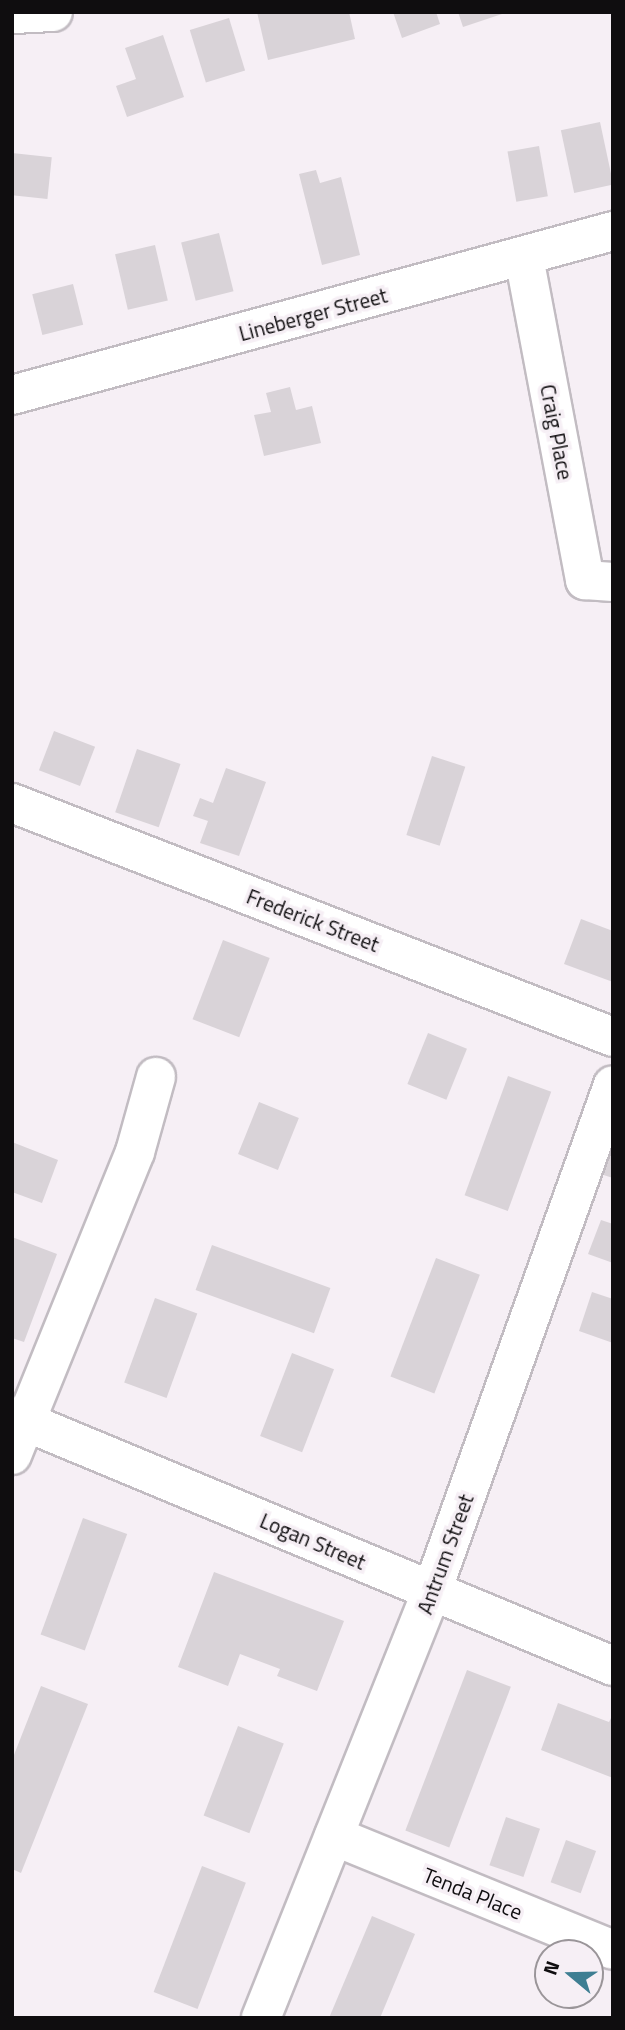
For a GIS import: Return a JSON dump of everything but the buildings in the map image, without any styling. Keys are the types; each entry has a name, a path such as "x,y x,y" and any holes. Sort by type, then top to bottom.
{"street":[{"path":"14,15 53,12"},
{"name":"Lineberger Street","path":"12,395 613,231"},
{"name":"Craig Place","path":"524,257 585,580 613,582"},
{"name":"Frederick Street","path":"12,803 613,1037"},
{"path":"17,1431 135,1152 156,1077"},
{"name":"Antrum Street","path":"261,2018 432,1591 613,1085"},
{"name":"Logan Street","path":"17,1431 432,1591 613,1666"},
{"name":"Tenda Place","path":"334,1836 613,1950"}]}
